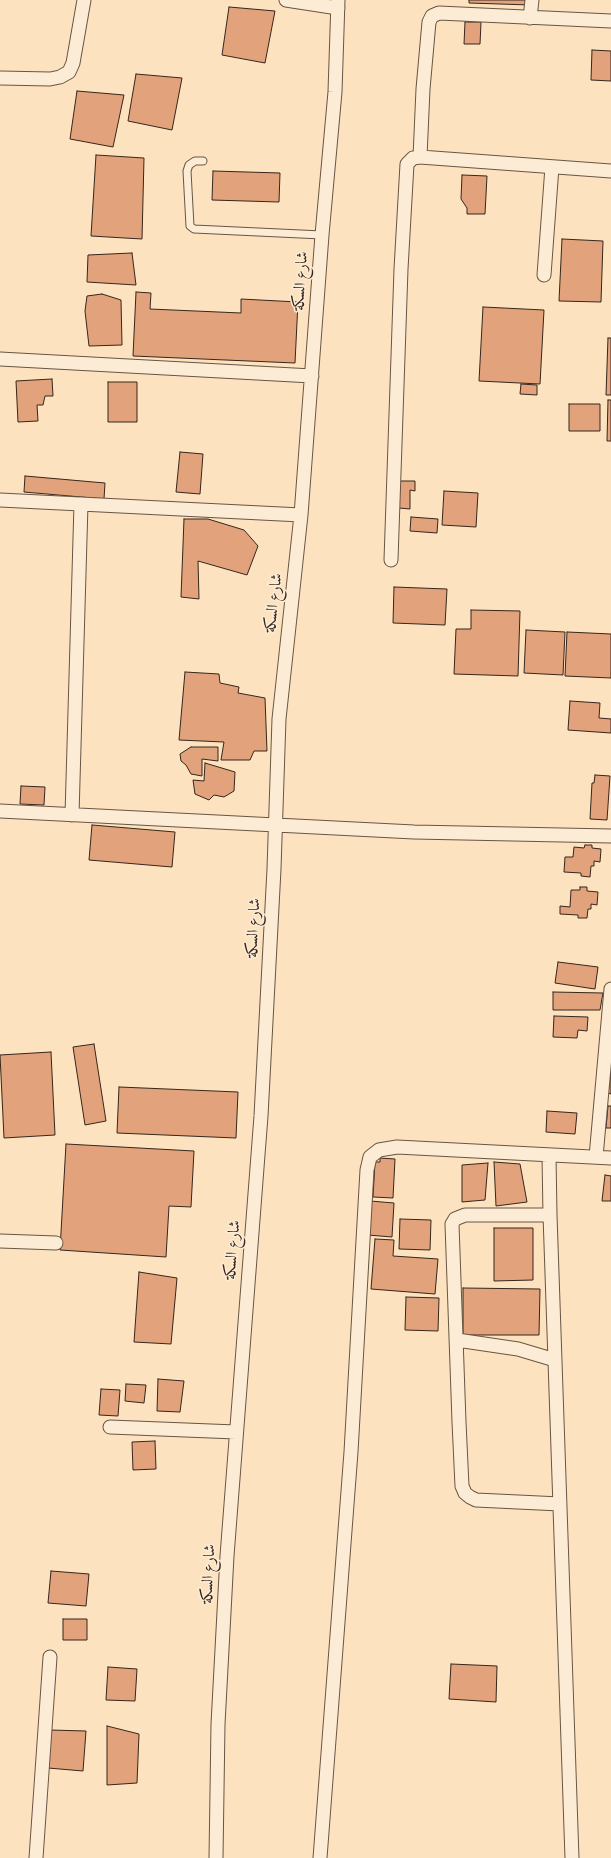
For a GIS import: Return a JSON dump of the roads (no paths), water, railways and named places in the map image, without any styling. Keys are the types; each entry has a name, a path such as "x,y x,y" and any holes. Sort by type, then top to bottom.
{"street":[{"path":"0,78 50,79 60,77 69,72 73,63 84,0"},
{"path":"286,0 338,4"},
{"path":"530,18 532,0"},
{"name":"شارع السكة","path":"216,1858 218,1724 227,1556 261,1116 274,869 279,718 301,515 334,92 338,4"},
{"path":"420,157 423,89 429,22 432,16 439,13 611,21"},
{"path":"392,560 401,269 407,164 412,158 420,157 611,171"},
{"path":"544,275 552,166"},
{"path":"0,359 312,376"},
{"path":"0,500 301,515"},
{"path":"72,815 81,504"},
{"path":"0,811 414,832 611,836"},
{"path":"596,1157 611,989"},
{"path":"320,1858 351,1452 367,1170 370,1157 380,1150 397,1147 611,1158"},
{"path":"549,1156 572,1858"},
{"path":"550,1215 464,1215 455,1219 452,1224 457,1340 458,1422 462,1486 464,1493 476,1500 560,1504"},
{"path":"0,1241 56,1243"},
{"path":"457,1340 518,1349 555,1360"},
{"path":"110,1427 236,1432"},
{"path":"36,1858 50,1657"}],"lane":[{"path":"204,160 195,161 189,165 186,171 190,226 194,229 322,235"}]}
